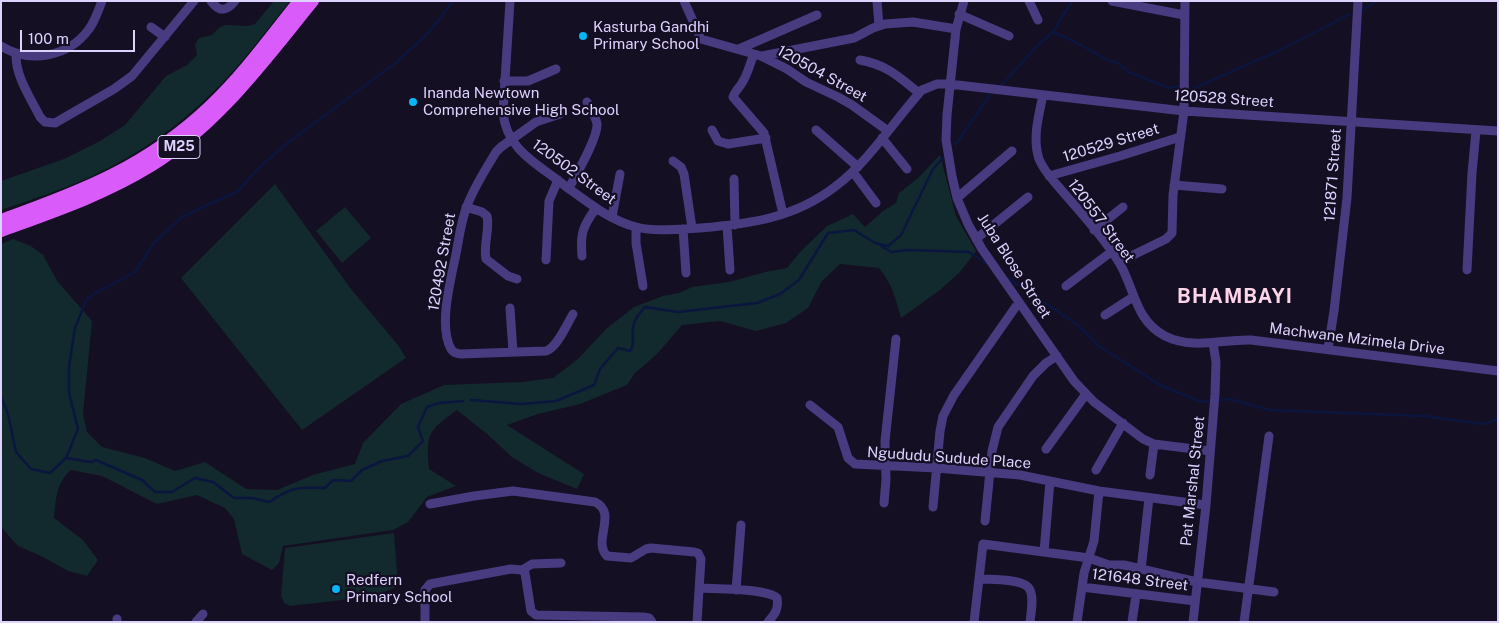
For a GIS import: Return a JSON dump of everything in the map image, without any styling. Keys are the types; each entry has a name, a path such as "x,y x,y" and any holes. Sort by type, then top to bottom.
{"main road":[{"name":"M25","path":"1,220 100,182 143,158 174,137 212,105 236,79 299,1"},
{"name":"M25","path":"1,231 102,193 152,166 174,151 196,134 235,96 313,1"}],"street":[{"path":"1,46 16,53 40,56 62,51 73,44 90,28 102,1"},
{"path":"16,53 16,65 19,75 40,117 46,122 54,123 125,82 138,70 194,1"},
{"path":"210,1 222,10 228,8 235,1"},
{"name":"120502 Street","path":"510,1 504,81 505,129 524,154 558,180 596,208 636,227 688,229 756,222 783,214 812,202 836,187 855,169 919,93"},
{"name":"120504 Street","path":"684,1 701,39 757,55 838,97 885,134 907,169"},
{"path":"877,1 879,26"},
{"name":"Juba Blose Street","path":"964,1 956,29 949,84 946,140 957,198 976,239 1056,356 1086,394 1143,439 1154,444 1210,451"},
{"path":"1029,1 1038,20"},
{"path":"1112,1 1184,15"},
{"path":"1119,262 1170,236 1173,231 1174,185 1184,111 1185,1"},
{"name":"121871 Street","path":"1328,349 1347,198 1358,1"},
{"path":"959,14 1008,36"},
{"path":"740,50 817,15"},
{"path":"783,214 766,138 760,127 733,97 757,55 854,38 879,26 912,22 956,29"},
{"path":"151,27 164,37"},
{"path":"860,60 890,70 919,93 931,86 949,84"},
{"path":"504,81 528,81 556,69"},
{"name":"120528 Street","path":"949,84 1184,111 1498,131"},
{"name":"120557 Street","path":"1043,95 1037,123 1036,146 1040,161 1049,176 1119,262 1142,315 1158,331 1175,340 1213,343"},
{"path":"569,188 597,129 597,122 587,102"},
{"name":"120492 Street","path":"560,114 536,122 496,152 466,207 445,316 450,346 454,353 460,354 550,350 555,345 573,314"},
{"path":"712,130 718,141 728,144 766,138"},
{"path":"816,130 855,169 876,203"},
{"path":"1467,270 1476,131"},
{"name":"120529 Street","path":"1049,176 1180,137"},
{"path":"957,198 1012,151"},
{"path":"673,161 681,167 684,174 688,229 686,272"},
{"path":"612,217 620,174"},
{"path":"730,270 734,179"},
{"path":"546,260 549,201 558,180"},
{"path":"1174,185 1222,189"},
{"path":"976,239 1028,197"},
{"path":"1094,230 1123,206"},
{"path":"466,207 482,212 487,216 486,259 508,276 517,279"},
{"path":"582,256 582,230 596,208"},
{"path":"636,227 636,243 643,286"},
{"path":"1066,286 1111,252"},
{"path":"1105,315 1133,297"},
{"path":"933,507 943,416 1019,302"},
{"path":"510,308 513,352"},
{"path":"884,503 886,480 885,441 896,339"},
{"name":"Machwane Mzimela Drive","path":"1213,343 1229,340 1251,340 1498,371"},
{"name":"Pat Marshal Street","path":"1193,622 1206,505 1217,374 1213,343"},
{"path":"985,521 992,451 998,427 1033,376 1056,356"},
{"path":"1046,448 1086,394"},
{"name":"Ngududu Sudude Place","path":"810,406 838,427 846,453 852,463 1020,475 1099,491 1206,505"},
{"path":"1096,470 1123,423"},
{"path":"1244,622 1269,436"},
{"path":"1150,475 1154,444"},
{"path":"1044,552 1050,481"},
{"path":"430,504 513,491 595,502 603,507 605,512 602,545 603,551 607,556 631,558 651,548 698,553 701,559 697,622"},
{"path":"1077,622 1082,587 1094,541 1099,491"},
{"path":"1141,570 1150,498"},
{"path":"736,590 741,526"},
{"path":"974,622 983,544 1089,558 1104,564 1124,565 1197,582 1274,592"},
{"path":"425,622 425,590 430,584 511,569 522,570 532,564 561,563"},
{"path":"522,570 527,577 531,611 536,615 643,617 649,618 652,622"},
{"path":"979,579 1016,582 1026,586 1031,593 1030,622"},
{"name":"121648 Street","path":"1082,587 1195,601"},
{"path":"700,588 772,594 777,598 778,607 768,622"},
{"path":"1132,622 1136,595"},
{"path":"196,622 203,614"}],"green space":[{"path":"274,1 290,1 224,81 186,117 156,140 124,160 90,177 57,191 1,210 1,181 64,159 100,141 125,125 166,76 187,65 197,55 195,45 199,38 212,35 225,25 248,26 255,24"},
{"path":"940,155 956,216 976,251 960,272 940,290 901,318 890,285 879,268 840,264 822,281 808,308 786,323 756,331 720,321 682,325 657,354 635,373 627,385 580,404 538,414 507,425 584,474 577,489 538,473 512,457 457,410 435,428 431,434 428,448 429,469 456,486 427,497 408,522 393,530 283,546 279,563 272,570 242,554 234,519 225,508 197,495 157,504 102,476 71,470 62,480 56,498 54,518 83,540 98,560 87,576 68,571 18,546 1,527 1,244 13,239 31,246 43,255 58,282 92,321 83,414 87,432 102,447 145,458 175,471 205,462 246,489 277,490 313,475 355,464 363,443 401,404 444,385 522,382 553,378 578,359 606,329 634,307 692,287 729,282 787,268 801,251 827,226 853,214 865,227 883,211 896,203 899,193 918,178"},
{"path":"275,184 351,289 398,345 406,358 302,430 181,278"},
{"path":"345,207 371,238 342,263 316,231"},
{"path":"394,533 398,585 390,590 364,597 290,606 284,603 281,595 285,548"}],"waterway":[{"path":"1,397 8,414 16,452 31,469 50,473 66,458 78,429 69,393 69,367 75,328 87,298 135,272 154,243 182,217 238,191 262,165 285,145 398,61 430,31 453,1"},
{"path":"1001,86 1036,47 1053,32 1072,1"},
{"path":"1361,11 1376,1"},
{"path":"1192,89 1276,52 1350,14"},
{"path":"1053,32 1110,61 1118,63 1129,72 1169,88 1178,86"},
{"path":"956,144 990,95"},
{"path":"471,400 522,404 556,401 594,385 600,369 618,348 630,351 632,348 634,325 645,307 678,312 757,303 780,294 799,280 828,233 854,230 875,243 888,246 901,235 933,169 943,158"},
{"path":"880,245 891,252 908,250 969,252 986,263"},
{"path":"1008,278 1078,325 1099,346 1160,385 1202,402 1208,401"},
{"path":"1221,400 1229,399 1270,410 1424,416 1483,424 1498,419"},
{"path":"66,458 91,462 96,460 142,480 155,492 172,492 195,478 213,482 234,498 252,498 269,502 295,489 308,487 325,488 333,480 351,481 362,470 382,461 408,456 423,441 418,427 427,407 439,403 463,401"}],"place":[{"name":"Kasturba Gandhi Primary School","path":"583,36"},
{"name":"Inanda Newtown Comprehensive High School","path":"413,102"},
{"name":"Redfern Primary School","path":"336,589"}],"district":[{"name":"BHAMBAYI","path":"1235,297"}]}
